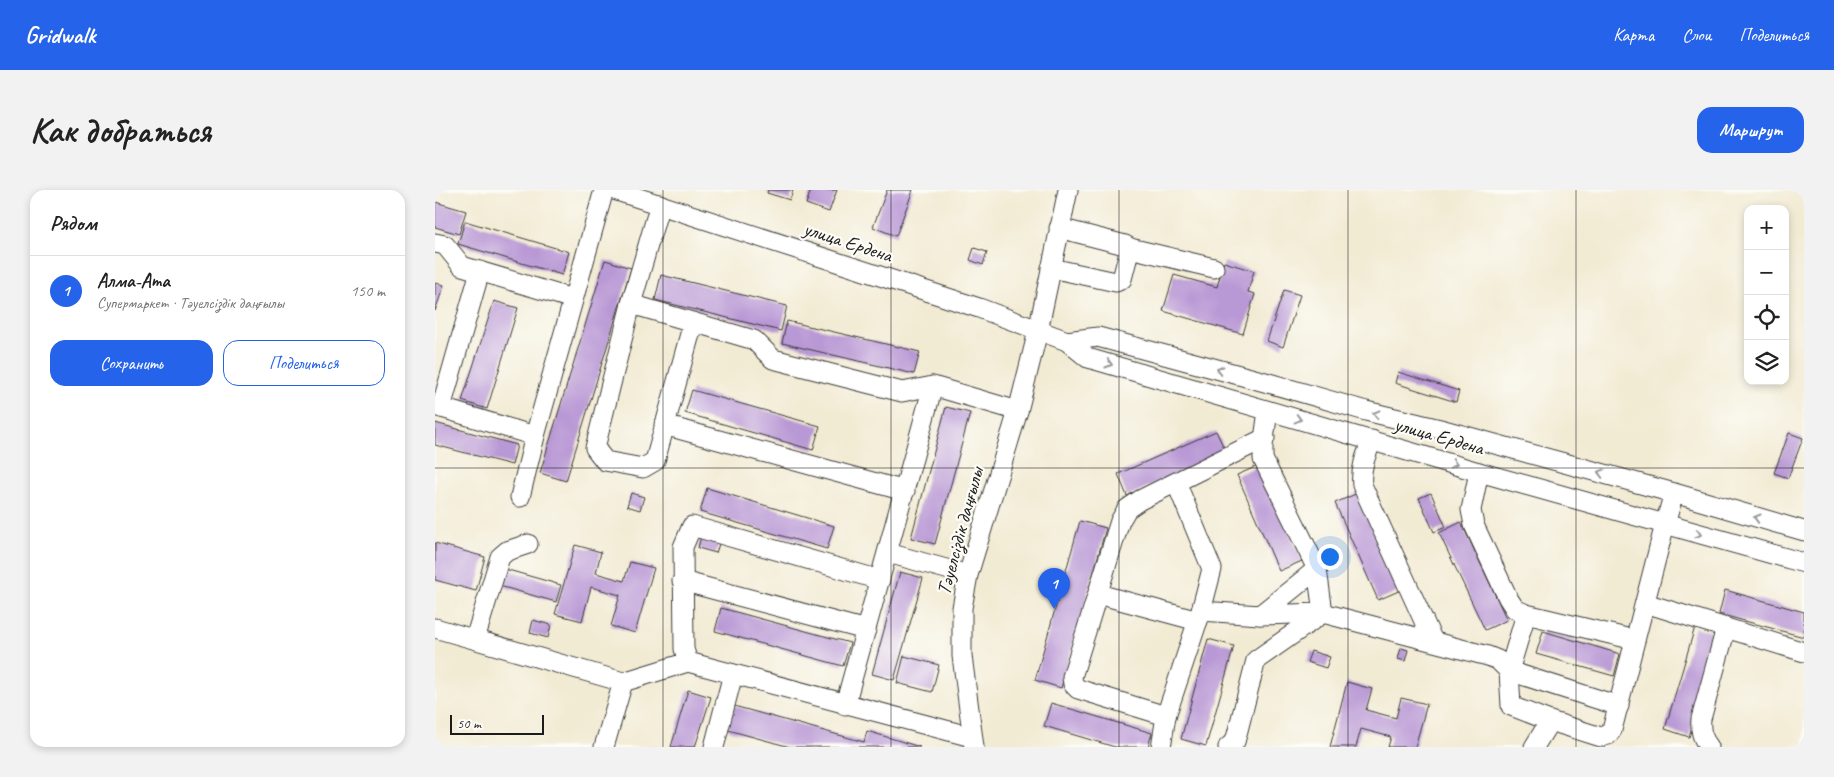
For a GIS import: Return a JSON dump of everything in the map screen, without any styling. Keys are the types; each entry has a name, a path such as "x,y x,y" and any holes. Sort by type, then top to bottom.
{"street":[{"path":"520,497 535,436 604,190"},
{"name":"улица Ердена","path":"615,190 979,308 1067,341 1088,358 1479,472 1804,563"},
{"name":"Тәуелсіздік даңғылы","path":"973,742 962,656 962,608 968,575 1018,411 1038,331 1068,190"},
{"path":"660,204 631,304 595,448 605,461 643,468 655,461 693,323"},
{"path":"1059,228 1125,245 1130,248 1214,268"},
{"path":"435,242 445,246 462,266 573,299"},
{"path":"1051,268 1116,282 1122,279 1130,248"},
{"path":"480,271 438,407 535,436"},
{"path":"631,304 754,340 773,359 902,392 933,386 1018,411"},
{"name":"улица Ердена","path":"1067,341 1098,337 1265,382 1365,412 1440,430 1674,493 1804,531"},
{"path":"845,705 933,386"},
{"path":"1268,411 1263,459 1317,569 1323,613"},
{"path":"664,425 905,491"},
{"path":"1166,716 1078,689 1073,684 1072,677 1119,521 1127,509 1140,500 1265,438"},
{"path":"1372,440 1362,466 1362,485 1433,642"},
{"path":"1479,472 1471,510 1474,525 1515,609 1525,614 1635,640"},
{"path":"1161,747 1166,716 1199,616 1212,569 1176,482"},
{"path":"1525,614 1509,671 1511,706 1601,737 1608,736 1612,730 1619,706 1674,493"},
{"path":"688,662 685,649 683,547 692,526 880,580"},
{"path":"475,639 500,557 507,552 528,544"},
{"path":"887,553 968,575"},
{"path":"1260,615 1317,569"},
{"path":"683,581 866,630"},
{"path":"1098,594 1199,616 1323,613 1488,656 1498,660 1509,671 1619,706"},
{"path":"1645,603 1804,652"},
{"path":"1227,747 1235,742 1256,660 1323,613"},
{"path":"435,628 623,682 688,662 973,742"},
{"path":"1709,747 1700,729 1701,719 1726,628"},
{"path":"713,747 733,674"},
{"path":"604,747 623,682"},
{"path":"1534,747 1550,721"}],"building":[{"path":"768,190 793,190 790,200 767,193"},
{"path":"811,190 837,190 829,212 806,204"},
{"path":"887,190 913,190 896,236 873,227"},
{"path":"435,202 466,211 459,234 435,227"},
{"path":"465,221 569,252 562,275 458,244"},
{"path":"974,248 987,252 983,265 970,260"},
{"path":"605,260 631,268 566,481 540,473"},
{"path":"1224,262 1254,271 1248,292 1255,294 1243,334 1163,311 1174,275 1217,287"},
{"path":"661,275 787,306 781,331 655,300"},
{"path":"435,283 444,285 435,311"},
{"path":"1284,290 1300,295 1283,347 1267,341"},
{"path":"494,301 518,308 487,409 462,401"},
{"path":"787,321 920,352 914,374 782,343"},
{"path":"1398,372 1459,391 1456,402 1395,383"},
{"path":"692,390 820,426 813,450 685,413"},
{"path":"946,407 970,413 935,544 911,538"},
{"path":"435,423 517,445 512,465 435,445"},
{"path":"1216,431 1226,452 1127,496 1118,474"},
{"path":"1789,433 1803,438 1788,478 1774,473"},
{"path":"1260,465 1302,561 1279,571 1237,475"},
{"path":"707,488 834,526 827,549 700,512"},
{"path":"631,493 644,497 640,510 627,506"},
{"path":"1358,493 1401,590 1378,600 1335,503"},
{"path":"1431,493 1446,527 1434,532 1419,498"},
{"path":"1080,521 1106,528 1061,688 1035,680"},
{"path":"1461,522 1507,620 1485,630 1439,533"},
{"path":"701,536 720,541 716,553 698,548"},
{"path":"435,543 485,557 476,591 435,580"},
{"path":"575,545 601,552 596,573 624,581 630,562 654,568 635,633 611,626 620,595 591,587 582,621 555,614"},
{"path":"501,568 561,585 556,602 496,585"},
{"path":"900,572 923,578 894,680 872,674"},
{"path":"1725,590 1804,612 1804,637 1719,614"},
{"path":"721,608 850,643 843,666 715,631"},
{"path":"533,620 551,625 548,638 530,633"},
{"path":"1695,627 1719,634 1689,737 1665,729"},
{"path":"1543,631 1620,654 1614,676 1536,654"},
{"path":"1208,639 1234,646 1206,746 1181,739"},
{"path":"1401,648 1408,650 1405,661 1398,659"},
{"path":"1311,651 1330,657 1326,668 1307,662"},
{"path":"904,656 939,665 932,692 897,683"},
{"path":"1347,682 1372,689 1366,710 1396,718 1401,698 1427,704 1415,747 1388,747 1391,737 1361,729 1356,747 1330,747"},
{"path":"688,690 711,697 695,747 671,747"},
{"path":"1051,703 1152,733 1148,747 1115,747 1044,726"},
{"path":"734,706 864,742 867,731 920,747 790,747 728,730"}],"place":[{"name":"Алма-Ата","path":"1054,609"}]}
